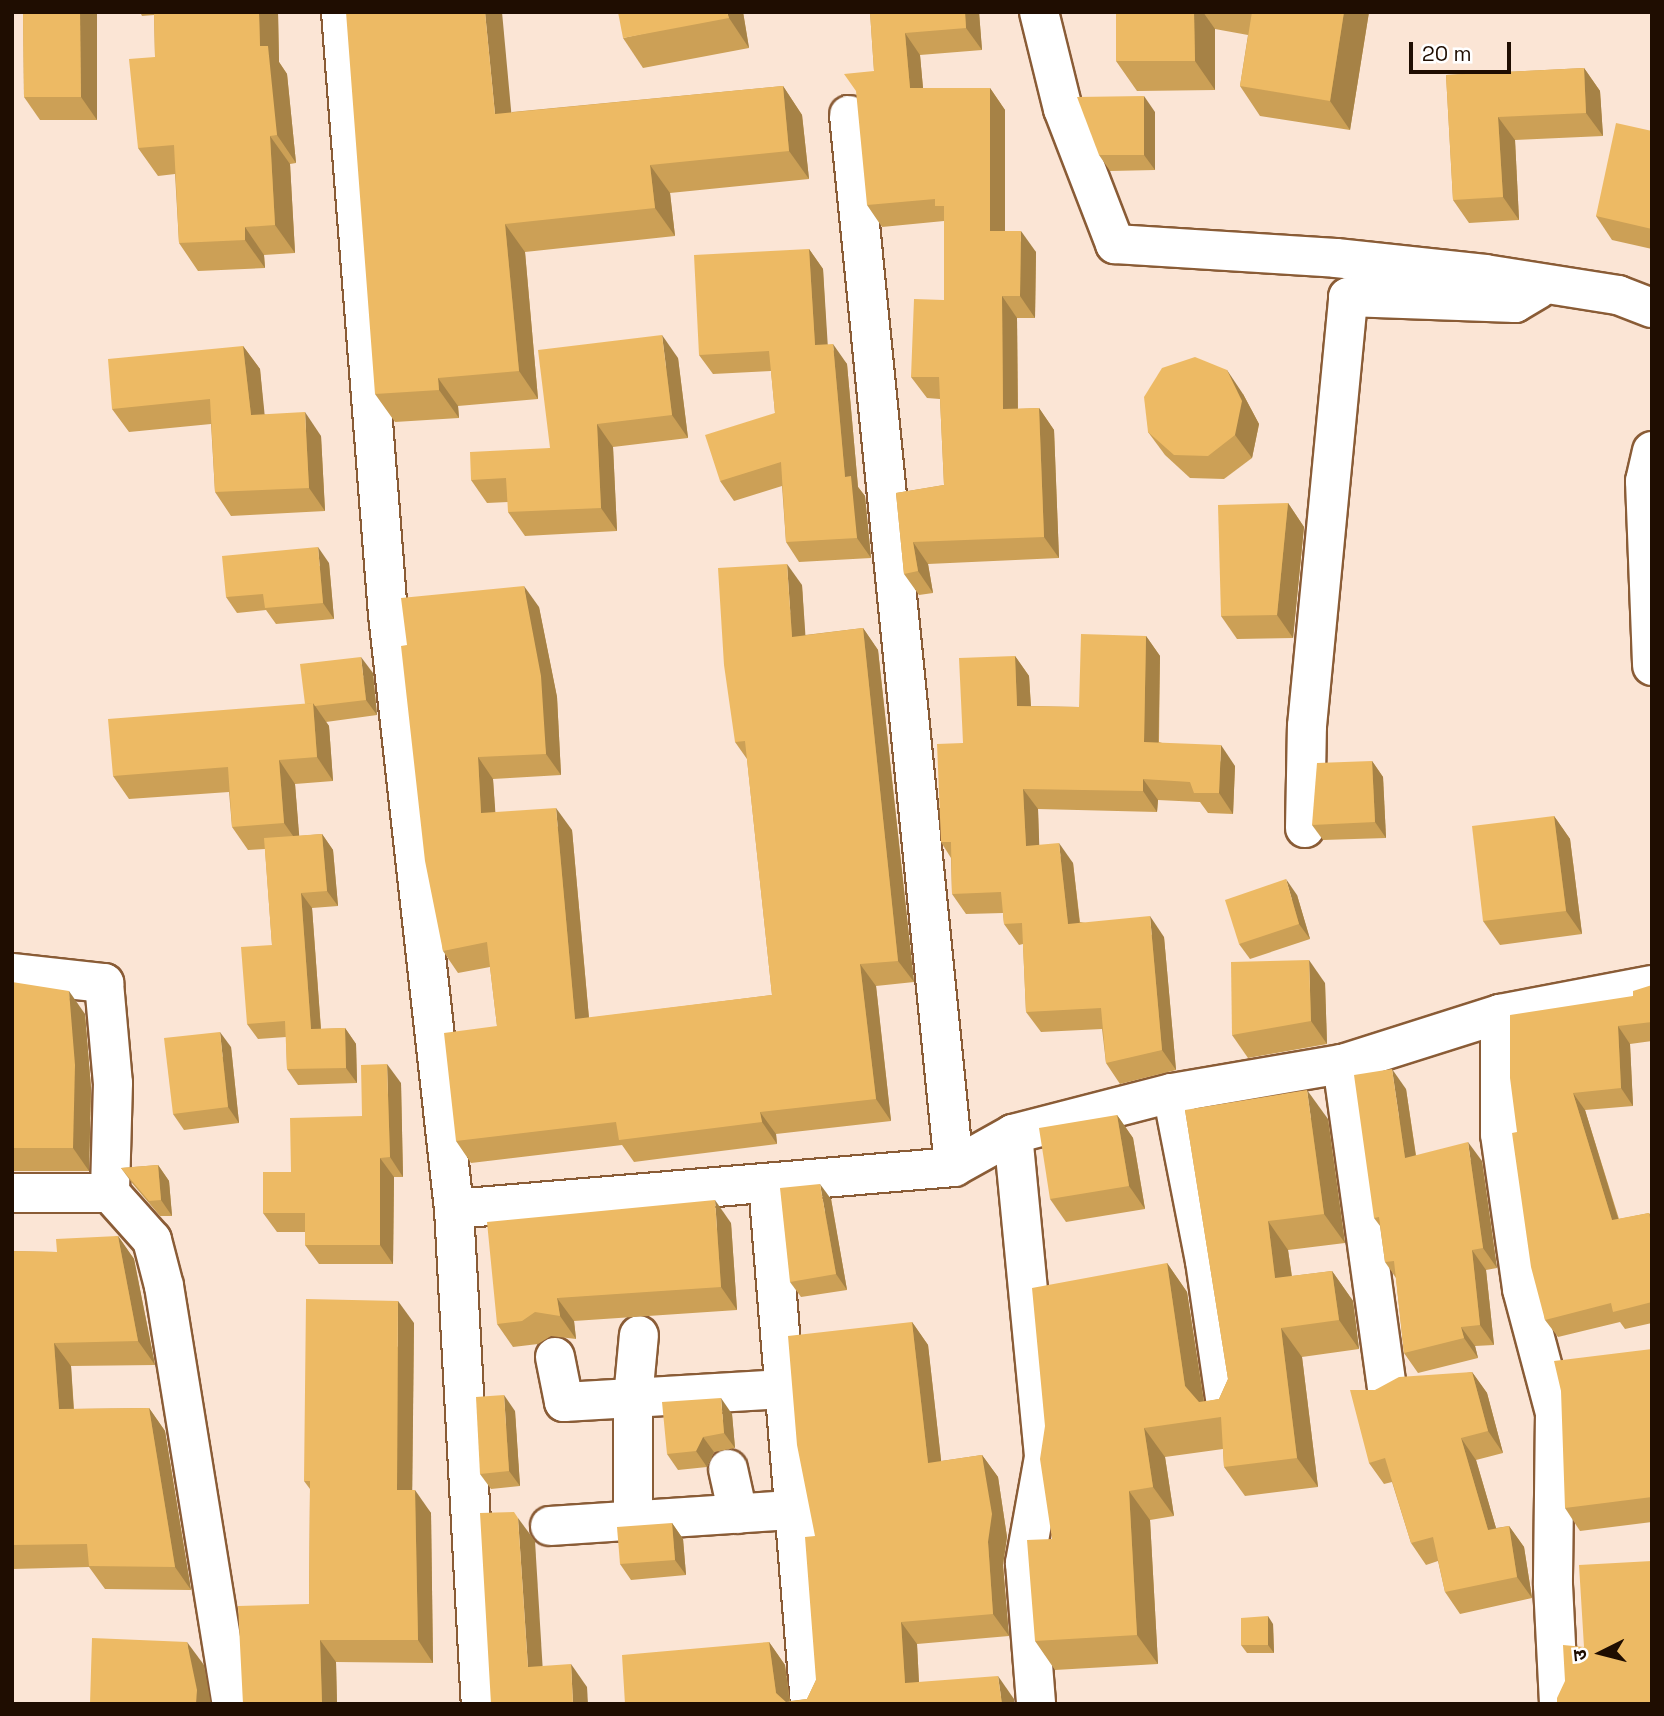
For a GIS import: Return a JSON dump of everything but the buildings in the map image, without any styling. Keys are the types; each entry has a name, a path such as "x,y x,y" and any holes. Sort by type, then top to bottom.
{"street":[{"path":"341,12 388,614 454,1209 481,1704"},
{"path":"1039,12 1063,110 1115,244 1336,258 1618,295 1652,308"},
{"path":"849,115 954,1167"},
{"path":"1305,828 1307,726 1348,298 1515,303 1546,284"},
{"path":"1652,451 1645,481 1652,666"},
{"path":"12,973 104,983 113,1083 110,1193 152,1240 164,1286 232,1704"},
{"path":"454,1209 954,1167 1013,1134 1172,1093 1342,1064 1500,1014 1652,985"},
{"path":"1500,1014 1502,1147 1522,1289 1555,1413 1553,1585 1559,1704"},
{"path":"1342,1064 1387,1390"},
{"path":"1172,1093 1205,1261 1227,1411"},
{"path":"1013,1134 1044,1457 1025,1563 1036,1704"},
{"path":"768,1184 810,1704"},
{"path":"12,1193 110,1193"},
{"path":"633,1521 633,1398 639,1335"},
{"path":"555,1357 564,1402 785,1389"},
{"path":"728,1469 738,1514"},
{"path":"550,1526 794,1510"}]}
